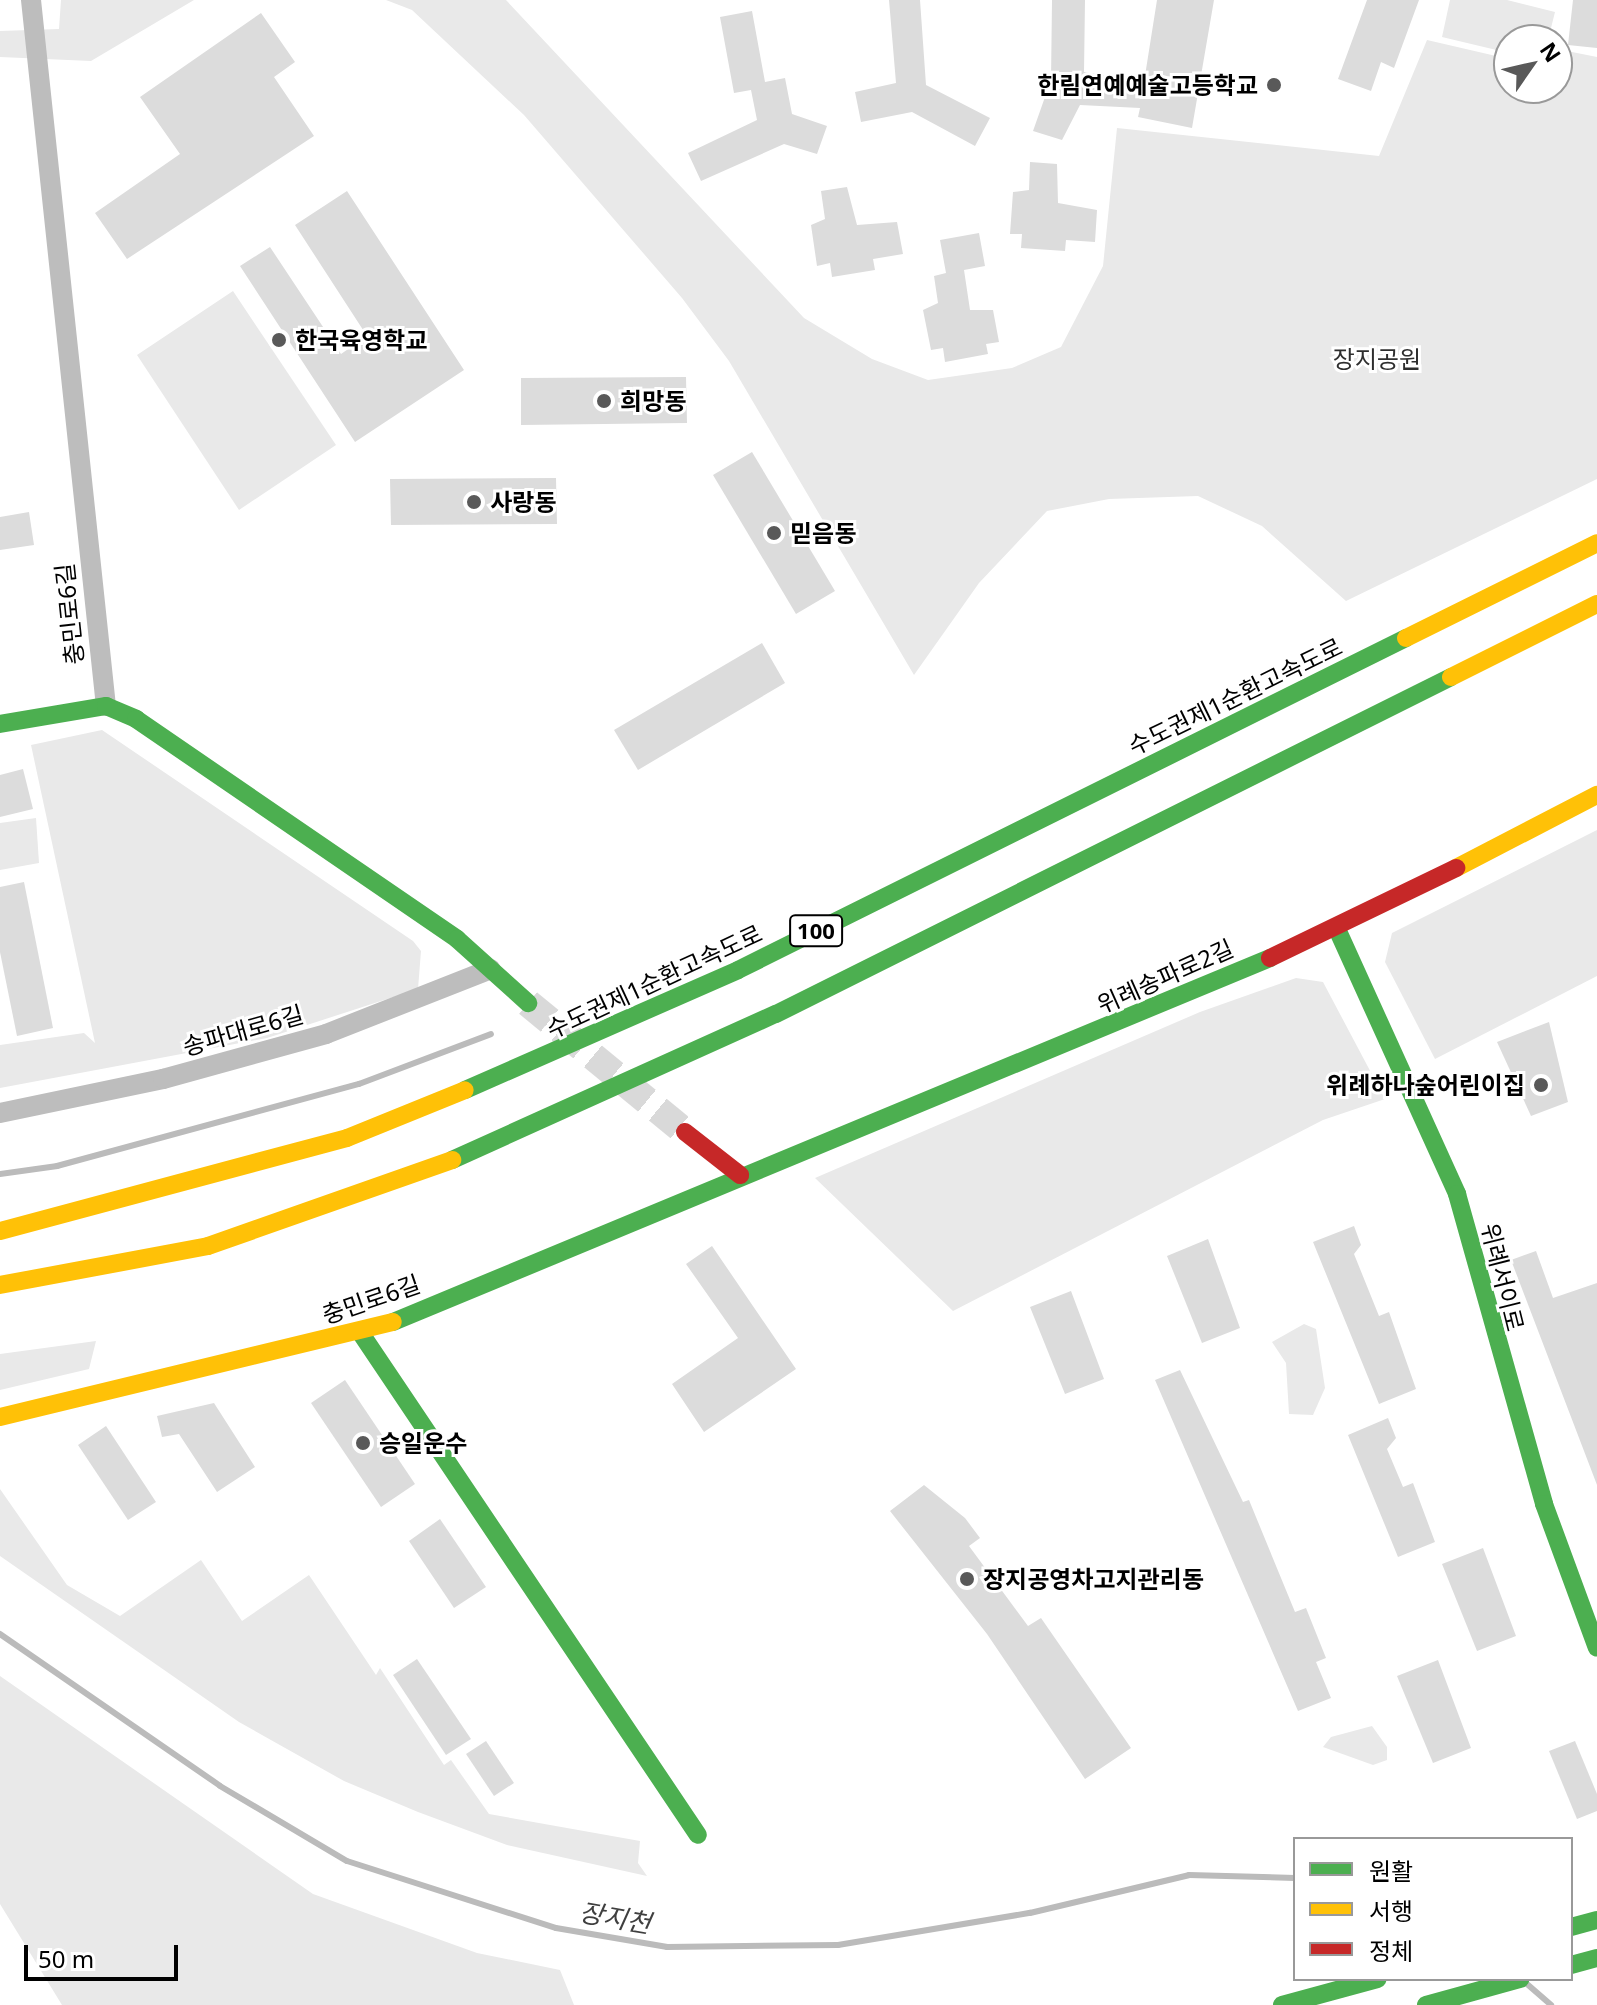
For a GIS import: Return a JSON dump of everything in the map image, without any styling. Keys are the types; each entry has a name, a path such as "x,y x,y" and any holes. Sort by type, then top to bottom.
{"main road":[{"name":"수도권제1순환고속도로","path":"0,1231 347,1138 542,1059 738,970 1597,543"},
{"name":"100","path":"0,1285 208,1246 397,1185 776,1014 1597,604"},
{"path":"0,724 106,706 136,719 491,969 528,1003"},
{"name":"위례송파로2길","path":"740,1175 1049,1054 1337,929 1597,795"},
{"name":"위례서이로","path":"1337,929 1457,1194 1540,1490 1597,1648"},
{"path":"685,1132 740,1175"},
{"name":"충민로6길","path":"0,1417 362,1335 740,1175"},
{"path":"362,1335 698,1835"},
{"path":"1573,1926 1597,1920"},
{"path":"1573,1964 1597,1958"},
{"path":"1282,2005 1371,1981"},
{"path":"1426,2005 1513,1981"}],"street":[{"name":"충민로6길","path":"31,0 106,706"},
{"name":"송파대로6길","path":"0,1113 163,1079 326,1034 491,969"}],"green space":[{"path":"61,0 194,0 91,61 0,57 0,31 59,29"},
{"name":"장지공원","path":"386,0 506,0 804,318 872,359 928,380 1012,368 1061,347 1103,266 1117,128 1379,156 1427,40 1493,55 1493,104 1573,104 1573,52 1597,57 1597,479 1346,601 1262,526 1198,496 1109,499 1047,511 979,583 914,675 729,361 682,298 524,115 412,10"},
{"path":"1450,0 1507,0 1555,12 1552,24 1493,24 1493,49 1442,37"},
{"path":"233,291 336,445 239,510 137,355"},
{"path":"102,730 413,941 421,951 418,989 267,1038 0,1088 0,1045 84,1033 95,1043 31,745"},
{"path":"36,818 39,863 0,870 0,823"},
{"path":"1597,830 1597,976 1435,1059 1385,962 1392,933"},
{"path":"1296,978 1323,982 1385,1099 1323,1120 953,1311 815,1178 1200,1012"},
{"path":"1304,1324 1316,1329 1325,1388 1313,1415 1289,1414 1286,1363 1272,1342"},
{"path":"96,1341 89,1369 0,1390 0,1354"},
{"path":"0,1489 67,1585 120,1616 201,1560 242,1621 309,1575 376,1675 380,1668 444,1765 451,1760 489,1814 640,1841 638,1863 647,1876 507,1845 418,1812 344,1781 239,1722 0,1556"},
{"path":"0,1676 313,1894 477,1953 560,1970 574,2005 62,2005 0,1904"},
{"path":"1372,1726 1387,1747 1387,1760 1373,1765 1323,1747 1331,1737"}],"building":[{"path":"889,0 920,0 926,85 990,118 975,146 912,112 861,122 855,92 896,83"},
{"path":"1052,0 1085,0 1084,72 1144,82 1157,0 1214,0 1192,128 1138,117 1140,108 1080,105 1062,140 1033,131 1051,80"},
{"path":"1367,0 1419,0 1394,68 1381,62 1371,91 1338,79"},
{"path":"1573,0 1597,0 1597,48 1573,46 1573,24 1570,24"},
{"path":"752,11 765,82 785,78 792,114 827,126 817,154 784,144 701,181 688,153 757,120 751,90 734,93 720,17"},
{"path":"261,13 295,62 274,77 314,136 127,259 95,213 180,154 140,97"},
{"path":"1030,162 1057,164 1058,203 1097,210 1095,242 1066,240 1065,251 1021,248 1022,234 1010,234 1013,192 1029,190"},
{"path":"847,187 857,225 897,222 903,254 873,259 875,270 832,277 830,263 817,266 811,225 825,219 821,191"},
{"path":"347,191 464,370 355,442 240,266 270,247 341,354 367,336 295,225"},
{"path":"979,233 985,266 964,270 970,310 993,310 999,342 986,344 988,354 945,362 943,348 931,350 923,310 938,303 934,276 946,273 940,240"},
{"name":"희망동","path":"686,377 687,423 521,425 521,378"},
{"name":"믿음동","path":"752,452 835,591 796,614 713,475"},
{"name":"사랑동","path":"556,478 557,524 391,525 390,479"},
{"path":"29,512 34,545 0,550 0,517"},
{"path":"762,643 785,683 638,770 614,730"},
{"path":"23,769 33,809 0,817 0,775"},
{"path":"24,882 53,1028 17,1036 0,952 0,887"},
{"name":"위례하나숲어린이집","path":"1549,1022 1568,1102 1531,1116 1497,1042"},
{"path":"1354,1226 1361,1245 1354,1254 1379,1316 1389,1312 1416,1389 1379,1404 1313,1242"},
{"path":"1208,1239 1240,1328 1202,1343 1167,1256"},
{"path":"712,1246 796,1369 704,1432 672,1384 738,1338 686,1264"},
{"path":"1536,1251 1553,1298 1597,1283 1597,1485 1511,1260"},
{"path":"1071,1291 1104,1379 1065,1394 1030,1307"},
{"path":"1180,1370 1243,1502 1249,1500 1295,1612 1306,1608 1326,1658 1316,1662 1331,1698 1298,1711 1155,1380"},
{"name":"승일운수","path":"345,1380 415,1484 381,1507 311,1403"},
{"path":"214,1403 255,1467 217,1492 179,1434 162,1437 157,1416"},
{"path":"1388,1418 1396,1438 1387,1449 1403,1487 1413,1483 1435,1542 1398,1557 1348,1435"},
{"path":"106,1426 156,1502 128,1520 78,1445"},
{"path":"924,1485 965,1518 980,1538 969,1546 1028,1626 1041,1618 1131,1748 1085,1779 987,1634 890,1511"},
{"path":"440,1519 486,1587 454,1608 409,1541"},
{"path":"1483,1548 1516,1636 1477,1651 1442,1564"},
{"path":"417,1659 471,1739 446,1755 393,1675"},
{"path":"1438,1660 1471,1748 1433,1763 1397,1676"},
{"path":"486,1741 514,1783 494,1796 466,1754"},
{"path":"1575,1741 1597,1794 1597,1811 1577,1819 1549,1751"}],"waterway":[{"path":"0,1174 57,1166 359,1084 491,1034"},
{"name":"장지천","path":"0,1634 220,1786 347,1861 556,1928 667,1947 838,1945 1030,1913 1189,1875 1293,1878"},
{"name":"장지천","path":"1527,1984 1551,2005"}],"tunnel":[{"path":"528,1003 685,1132"}],"traffic: fast":[{"path":"465,1090 738,970 1406,638"},
{"path":"452,1160 776,1014 1451,677"},
{"path":"0,724 106,706 136,719 457,939 528,1003"},
{"path":"1337,929 1457,1194 1544,1504 1597,1648"},
{"path":"393,1322 1270,958"},
{"path":"362,1335 698,1835"},
{"path":"1573,1926 1597,1920"},
{"path":"1573,1964 1597,1958"},
{"path":"1282,2005 1371,1981"},
{"path":"1426,2005 1513,1981"}],"traffic: slow":[{"path":"1406,638 1597,543"},
{"path":"1451,677 1597,604"},
{"path":"1456,868 1597,795"},
{"path":"0,1231 347,1138 465,1090"},
{"path":"0,1285 208,1246 452,1160"},
{"path":"0,1417 393,1322"}],"traffic: jam":[{"path":"1270,958 1456,868"},
{"path":"685,1132 740,1175"}],"place":[{"name":"한림연예예술고등학교","path":"1274,85"},
{"name":"한국육영학교","path":"279,340"},
{"name":"희망동","path":"604,401"},
{"name":"사랑동","path":"474,502"},
{"name":"믿음동","path":"774,533"},
{"name":"위례하나숲어린이집","path":"1541,1085"},
{"name":"승일운수","path":"363,1443"},
{"name":"장지공영차고지관리동","path":"967,1579"}]}
